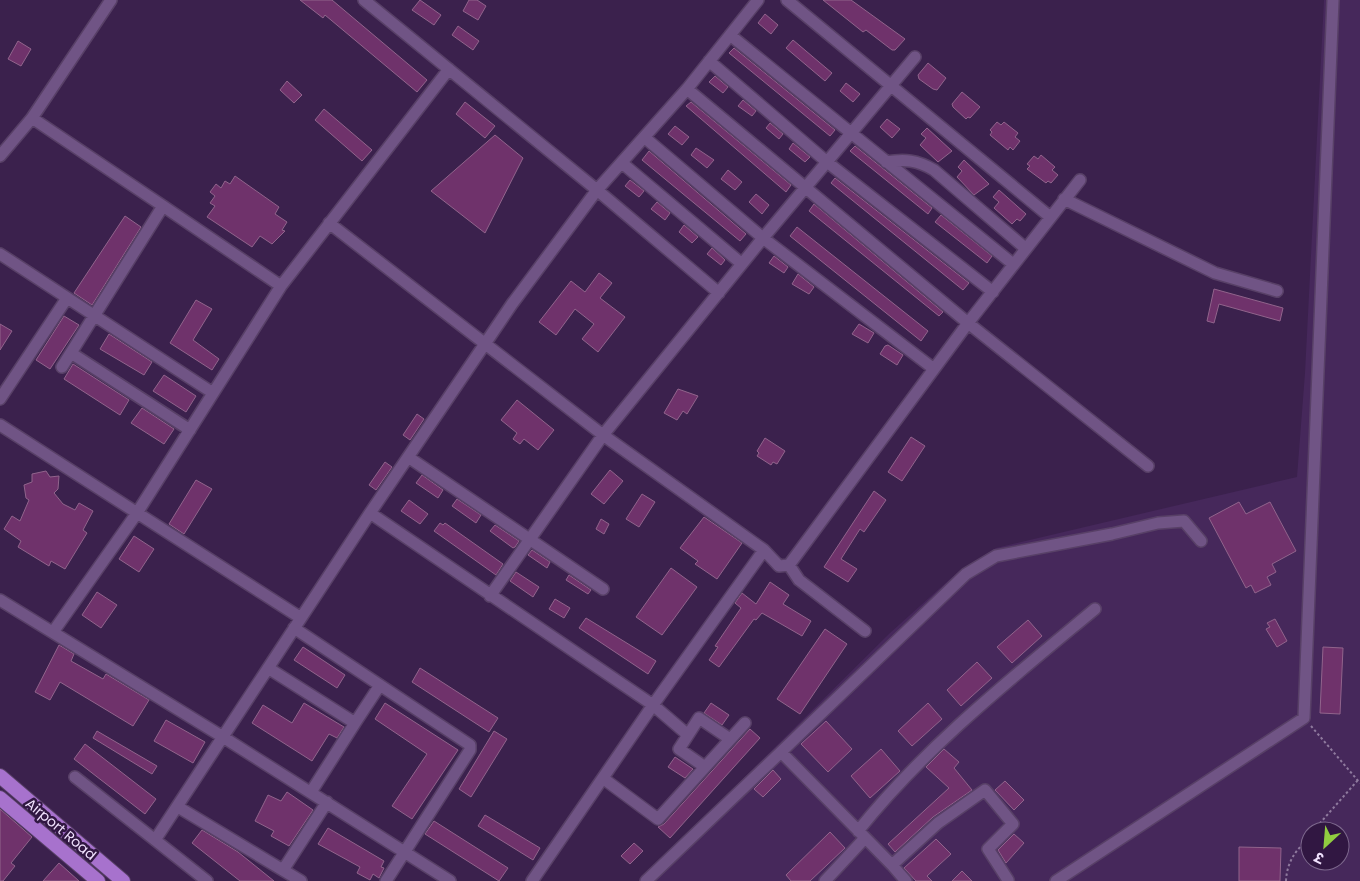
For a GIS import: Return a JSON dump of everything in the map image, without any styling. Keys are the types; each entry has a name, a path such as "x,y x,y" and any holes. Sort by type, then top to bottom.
{"main road":[{"name":"Airport Road","path":"0,776 123,881"},
{"name":"Airport Road","path":"0,798 98,881"}],"street":[{"path":"0,156 32,118 111,0"},
{"path":"364,0 597,190 719,293"},
{"path":"156,840 370,513 486,345 512,304 597,190 709,62 758,0"},
{"path":"787,0 1049,216"},
{"path":"1056,881 1304,718 1333,0"},
{"path":"730,36 1013,264"},
{"path":"490,596 603,435 763,238 915,56"},
{"path":"709,62 827,162 992,292"},
{"path":"53,632 137,514 281,286 449,69"},
{"path":"686,89 968,323 1148,466"},
{"path":"32,118 281,286"},
{"path":"644,137 763,238 934,369"},
{"path":"886,162 903,159 918,161 934,170 1025,248"},
{"path":"622,163 742,264"},
{"path":"329,223 603,435 764,550 779,566 789,565 968,323 1049,216 1080,180"},
{"path":"1064,199 1215,273 1277,291"},
{"path":"62,368 163,206"},
{"path":"0,254 213,393"},
{"path":"0,399 67,298"},
{"path":"71,353 190,430"},
{"path":"0,426 137,514 297,623 380,685 470,744 470,750 386,881"},
{"path":"408,457 603,589"},
{"path":"370,513 490,596 653,704 688,735"},
{"path":"646,881 966,574 996,556 1112,534 1158,523 1184,521 1200,541"},
{"path":"532,881 604,779 653,704 764,550"},
{"path":"789,565 799,580 865,631"},
{"path":"0,600 223,737 450,881"},
{"path":"825,881 862,834 890,791 996,691 1095,609"},
{"path":"268,668 355,723"},
{"path":"311,792 380,685"},
{"path":"705,768 679,749 699,718 730,739"},
{"path":"604,779 658,819 745,723"},
{"path":"781,752 906,881"},
{"path":"75,777 207,881"},
{"path":"892,866 938,823 985,790 1013,824 988,849 1007,881"},
{"path":"283,870 327,802"},
{"path":"178,807 301,881"}],"path":[{"path":"1304,718 1359,781 1322,821"},
{"path":"1286,881 1287,868 1300,845"}],"shaded area":[{"path":"1324,0 1360,0 1360,881 640,881 890,633 959,571 996,548 1297,477 1305,373"}],"building":[{"path":"300,0 332,0 427,80 417,92 325,15 323,18"},
{"path":"420,0 441,15 434,25 412,10"},
{"path":"469,0 477,0 486,6 478,20 463,11"},
{"path":"823,0 851,0 905,39 895,50 892,50 866,30 863,32"},
{"path":"765,14 778,25 771,34 758,23"},
{"path":"458,26 479,41 473,50 452,35"},
{"path":"793,40 832,73 825,81 786,48"},
{"path":"18,41 31,49 21,66 8,59"},
{"path":"734,48 835,130 830,136 729,53"},
{"path":"928,63 946,78 937,90 919,79 918,75"},
{"path":"715,76 728,87 723,93 709,82"},
{"path":"287,81 302,95 294,103 280,90"},
{"path":"846,83 860,94 853,102 840,91"},
{"path":"962,92 980,107 970,118 966,119 952,104"},
{"path":"743,100 756,111 752,116 738,106"},
{"path":"465,102 495,126 485,138 456,114"},
{"path":"691,102 791,185 786,192 686,106"},
{"path":"324,109 372,150 362,161 315,120"},
{"path":"887,119 900,129 892,138 880,127"},
{"path":"997,122 1001,125 1004,122 1018,133 1015,137 1020,141 1013,150 1010,147 1008,150 990,135 992,132 990,130"},
{"path":"770,123 783,134 779,139 766,128"},
{"path":"675,126 689,137 682,145 668,134"},
{"path":"927,128 952,151 938,162 920,145 926,138 921,134"},
{"path":"495,135 523,158 485,233 431,191"},
{"path":"793,143 810,157 805,162 789,149"},
{"path":"855,146 932,208 928,214 850,151"},
{"path":"696,148 714,160 707,168 691,155"},
{"path":"649,151 746,234 740,241 642,160"},
{"path":"1041,155 1055,167 1052,170 1058,175 1051,183 1048,181 1046,183 1027,169 1030,166 1027,164 1034,156 1038,159"},
{"path":"964,160 989,184 974,195 957,177 962,171 958,167"},
{"path":"728,170 742,182 735,190 721,179"},
{"path":"235,176 279,207 275,214 287,222 282,230 285,231 272,244 260,236 252,247 207,217 215,206 210,203 215,196 210,192 216,184 221,188 225,181 230,184"},
{"path":"835,178 969,283 963,290 831,183"},
{"path":"630,180 644,191 639,197 625,186"},
{"path":"999,190 1026,214 1020,221 1017,219 1012,224 994,208 999,202 993,197"},
{"path":"756,194 769,205 762,214 749,202"},
{"path":"657,202 670,213 665,220 651,209"},
{"path":"814,204 943,312 939,316 809,211"},
{"path":"941,215 992,256 987,263 935,222"},
{"path":"125,216 141,227 92,305 74,293"},
{"path":"684,225 698,237 692,243 679,232"},
{"path":"797,227 928,331 921,341 790,236"},
{"path":"712,248 725,260 721,265 707,254"},
{"path":"774,256 788,267 784,273 769,263"},
{"path":"599,273 612,283 600,298 625,317 598,352 582,339 594,324 575,309 556,335 539,322 571,281 585,292"},
{"path":"798,274 814,287 809,294 792,284"},
{"path":"1214,289 1283,308 1280,321 1219,304 1214,323 1207,321"},
{"path":"196,300 212,309 193,340 219,359 212,370 170,343"},
{"path":"64,316 79,325 50,369 36,360"},
{"path":"0,324 12,331 0,350"},
{"path":"859,324 874,333 868,343 852,334"},
{"path":"109,334 152,362 144,375 100,349"},
{"path":"888,345 903,355 897,365 880,354 885,346"},
{"path":"73,364 129,400 120,415 64,379"},
{"path":"164,375 196,396 186,412 153,391"},
{"path":"678,389 698,396 687,414 683,411 677,420 664,413"},
{"path":"517,400 554,430 538,450 524,439 520,444 513,439 517,433 501,420"},
{"path":"142,408 174,429 164,444 131,423"},
{"path":"417,414 424,419 410,440 403,435"},
{"path":"911,437 925,446 902,481 888,472"},
{"path":"765,438 785,451 777,464 773,462 771,465 757,456 759,453 757,451"},
{"path":"385,462 392,467 376,490 369,485"},
{"path":"610,470 623,481 604,504 591,494"},
{"path":"46,471 50,477 59,476 58,489 54,493 63,504 75,510 79,503 93,511 83,530 87,533 65,569 51,561 49,566 18,547 21,541 4,529 12,516 20,521 29,500 26,498 24,485 32,482 32,474"},
{"path":"422,475 443,490 438,498 416,483"},
{"path":"196,480 212,489 184,534 169,524"},
{"path":"874,491 886,500 864,532 860,529 841,559 857,569 848,582 824,567"},
{"path":"642,494 655,502 639,527 626,519"},
{"path":"457,499 481,515 476,523 452,506"},
{"path":"409,500 428,514 420,524 401,511"},
{"path":"1239,502 1246,514 1270,502 1296,551 1272,564 1276,572 1267,577 1271,585 1255,593 1251,585 1246,588 1209,518"},
{"path":"704,517 742,543 717,579 695,564 698,561 680,548"},
{"path":"601,519 609,524 604,534 596,529"},
{"path":"440,523 443,525 445,523 503,564 496,575 434,531"},
{"path":"495,525 519,541 515,547 513,548 490,531"},
{"path":"134,536 154,549 139,572 119,559"},
{"path":"532,550 550,562 547,568 528,555"},
{"path":"671,568 697,587 662,635 636,617"},
{"path":"516,572 539,587 533,597 510,581"},
{"path":"569,575 591,590 588,594 566,580"},
{"path":"770,582 789,595 783,604 811,621 802,636 762,613 756,620 754,619 719,667 709,660 718,647 715,646 741,608 735,603 742,593 756,604"},
{"path":"97,592 117,605 101,628 82,615"},
{"path":"555,599 570,608 564,618 549,609"},
{"path":"586,618 656,661 648,674 579,628"},
{"path":"1275,619 1287,641 1277,647 1266,629 1270,627 1267,623"},
{"path":"1028,620 1042,636 1012,663 997,647"},
{"path":"825,629 847,644 800,714 777,699"},
{"path":"59,645 74,654 71,661 103,679 106,674 149,700 133,726 60,682 50,700 35,692"},
{"path":"303,647 345,675 337,688 294,660"},
{"path":"1323,647 1343,648 1340,714 1320,713"},
{"path":"977,662 992,678 961,706 947,690"},
{"path":"420,668 498,718 489,732 412,682"},
{"path":"304,703 344,727 337,738 329,734 312,761 252,723 263,705 292,723"},
{"path":"385,703 458,750 412,819 392,806 427,754 375,719"},
{"path":"711,703 729,715 722,725 704,713"},
{"path":"928,703 942,719 912,746 898,731"},
{"path":"166,720 205,742 193,763 154,741"},
{"path":"826,721 852,749 828,772 801,744"},
{"path":"750,729 760,738 670,838 658,827 664,824"},
{"path":"97,731 157,766 152,774 93,738"},
{"path":"494,731 507,739 471,797 459,789"},
{"path":"85,744 156,799 145,814 74,759"},
{"path":"881,749 900,771 870,798 851,776"},
{"path":"944,749 959,762 954,768 972,790 933,817 895,852 888,844 949,788 926,767"},
{"path":"675,757 693,769 685,778 668,767"},
{"path":"773,770 781,779 763,797 754,789"},
{"path":"1005,781 1024,800 1014,810 995,790"},
{"path":"287,792 313,810 289,846 271,836 274,831 255,821 268,795 281,801"},
{"path":"0,809 32,837 11,863 15,866 3,881 0,881"},
{"path":"485,815 540,848 533,860 478,826"},
{"path":"434,821 508,868 499,881 425,834"},
{"path":"328,828 384,861 381,867 384,868 379,878 373,874 370,880 357,873 360,867 318,844"},
{"path":"202,830 238,852 274,881 240,881 192,843"},
{"path":"830,832 845,848 810,881 791,881 786,875"},
{"path":"1014,834 1024,843 1006,863 998,850"},
{"path":"936,839 951,854 927,876 932,881 916,881 904,868"},
{"path":"634,843 643,851 630,864 621,856"},
{"path":"1239,847 1281,848 1280,881 1239,881"},
{"path":"59,863 79,881 43,881"},
{"path":"962,871 972,881 952,881"}]}
